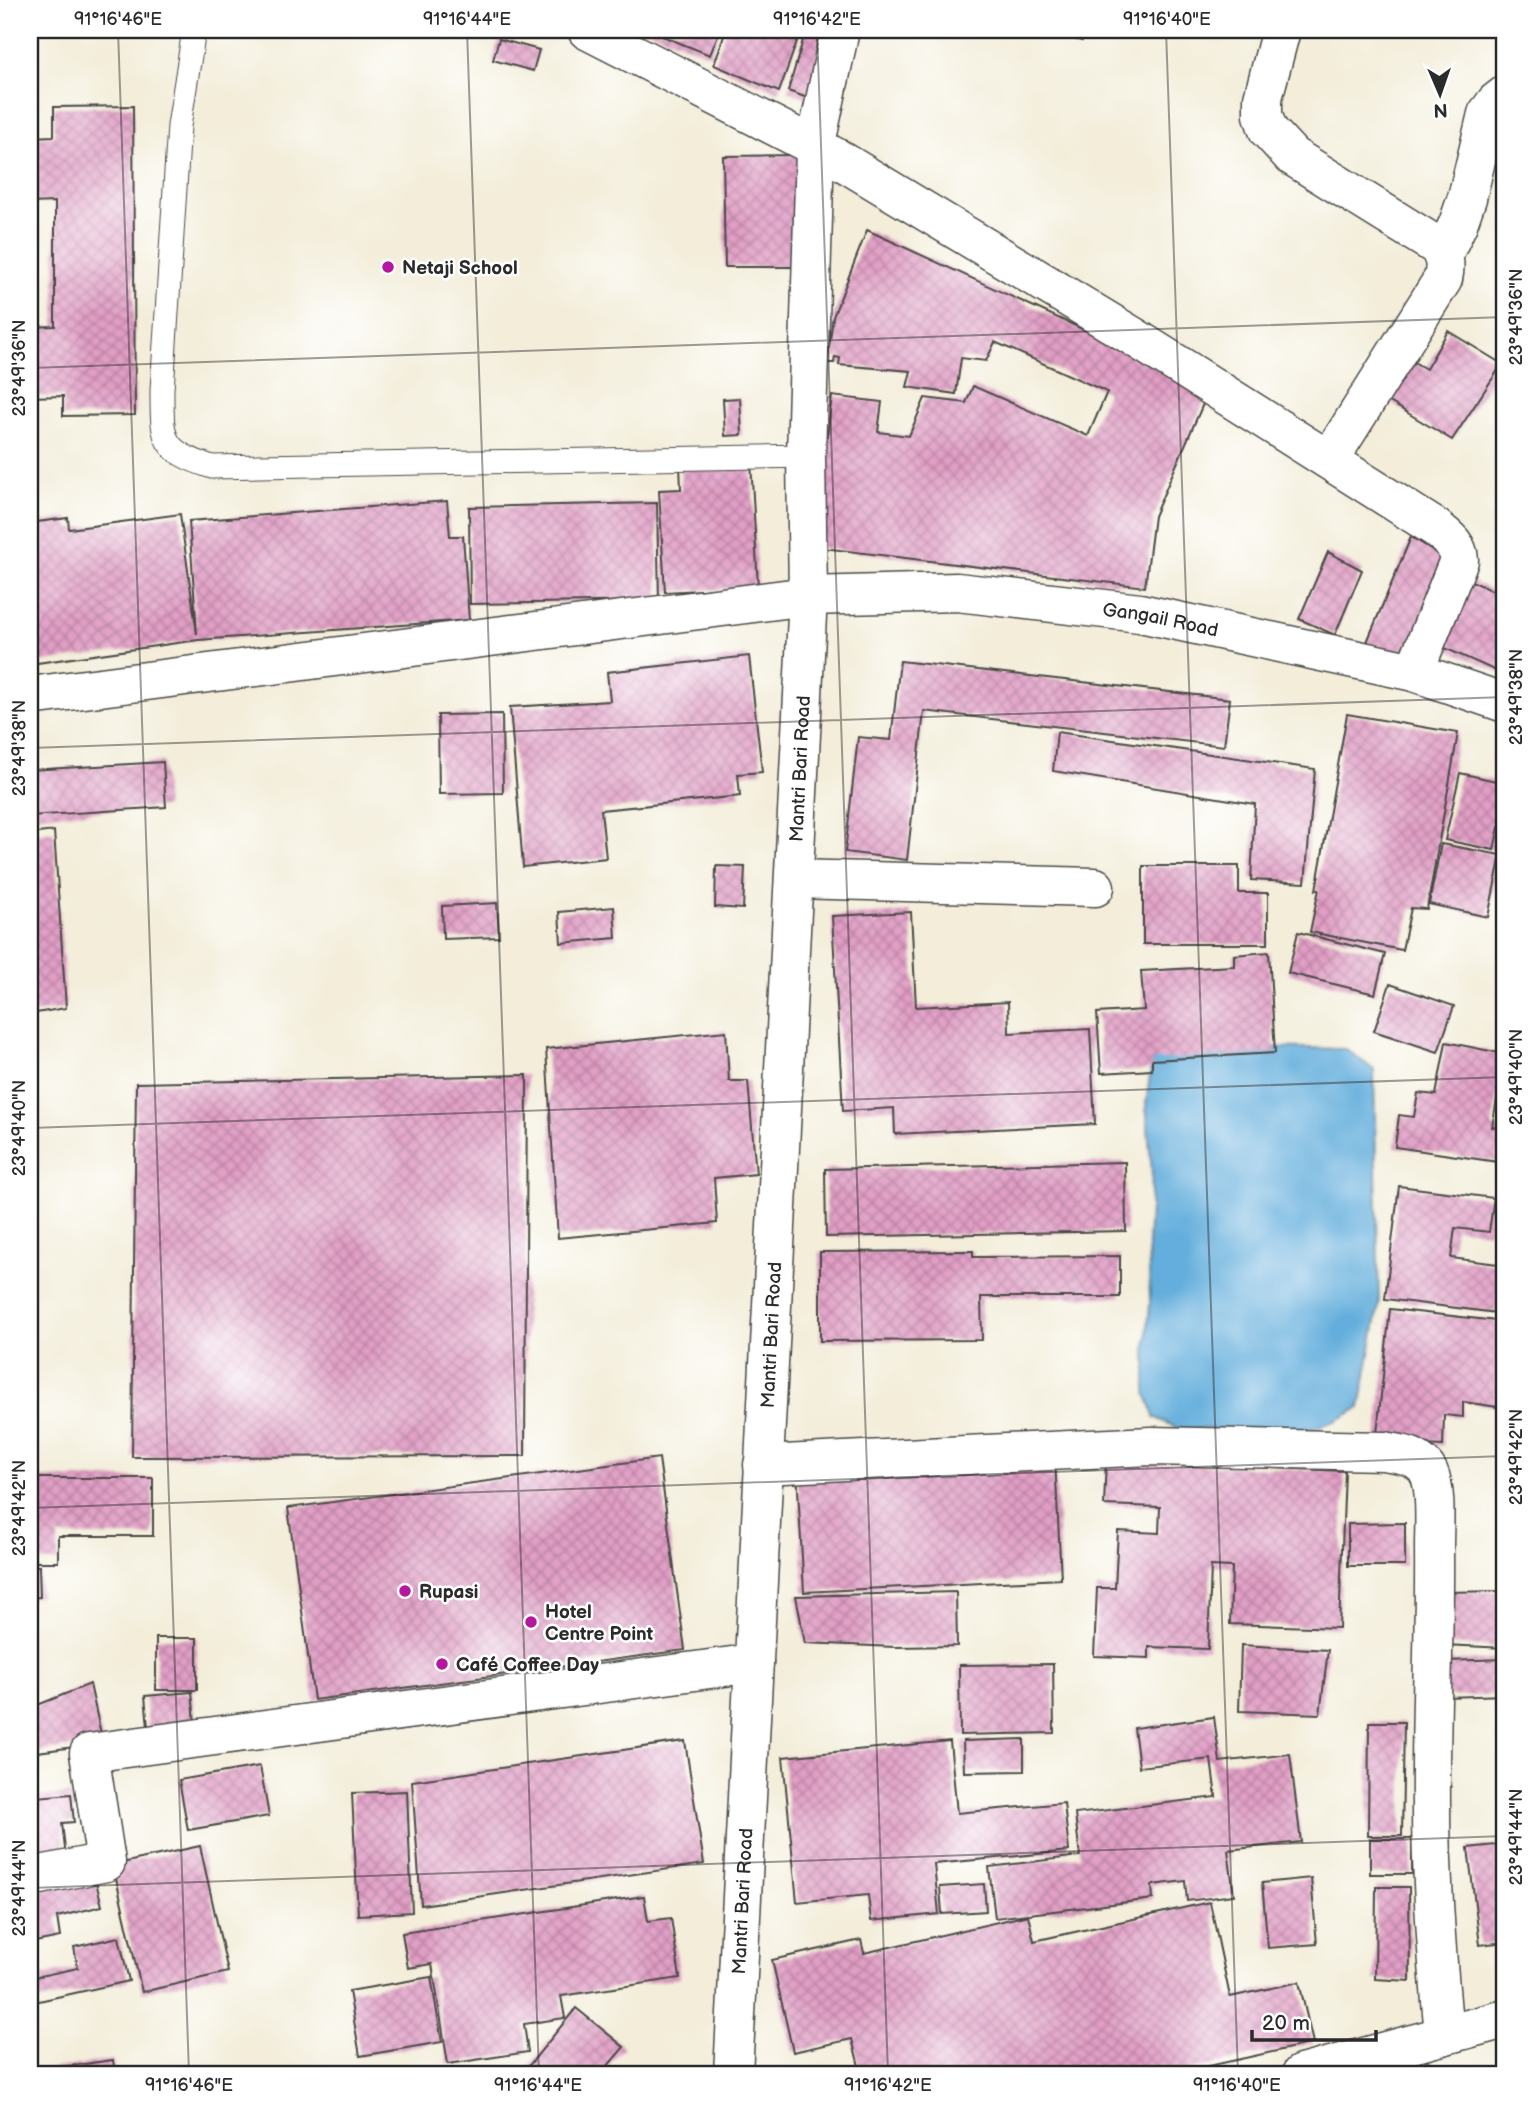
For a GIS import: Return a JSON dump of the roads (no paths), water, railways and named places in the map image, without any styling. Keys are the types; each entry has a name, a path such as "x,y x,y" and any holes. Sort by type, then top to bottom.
{"street":[{"path":"587,30 837,158 1134,337 1437,528 1453,542 1459,551 1459,560 1414,672"},
{"name":"Mantri Bari Road","path":"733,2074 808,596 806,456 815,148 841,30"},
{"path":"1281,30 1263,98 1268,130 1292,156 1437,246 1446,266 1444,279 1329,460"},
{"path":"1443,255 1467,198 1487,114 1505,95"},
{"name":"Gangail Road","path":"30,696 808,596 957,592 1140,613 1414,672 1505,703"},
{"path":"794,878 1095,887"},
{"path":"763,1465 1151,1446 1384,1451 1406,1454 1421,1461 1430,1475 1433,1499 1435,1609 1431,1808 1438,1974 1444,2035"},
{"path":"30,1877 106,1862 89,1753 754,1663"},
{"path":"1301,2074 1505,2019"}],"lane":[{"path":"194,30 179,126 162,390 162,425 169,447 188,459 212,467 806,456"}],"water":[{"path":"1261,1047 1346,1049 1374,1070 1379,1305 1360,1408 1337,1420 1302,1432 1177,1428 1154,1417 1146,1392 1150,1303 1148,1242 1152,1175 1146,1104 1153,1052"}],"place":[{"name":"Netaji School","path":"388,267"},
{"name":"Rupasi","path":"405,1591"},
{"name":"Hotel Centre Point","path":"531,1622"},
{"name":"Café Coffee Day","path":"442,1664"}]}
